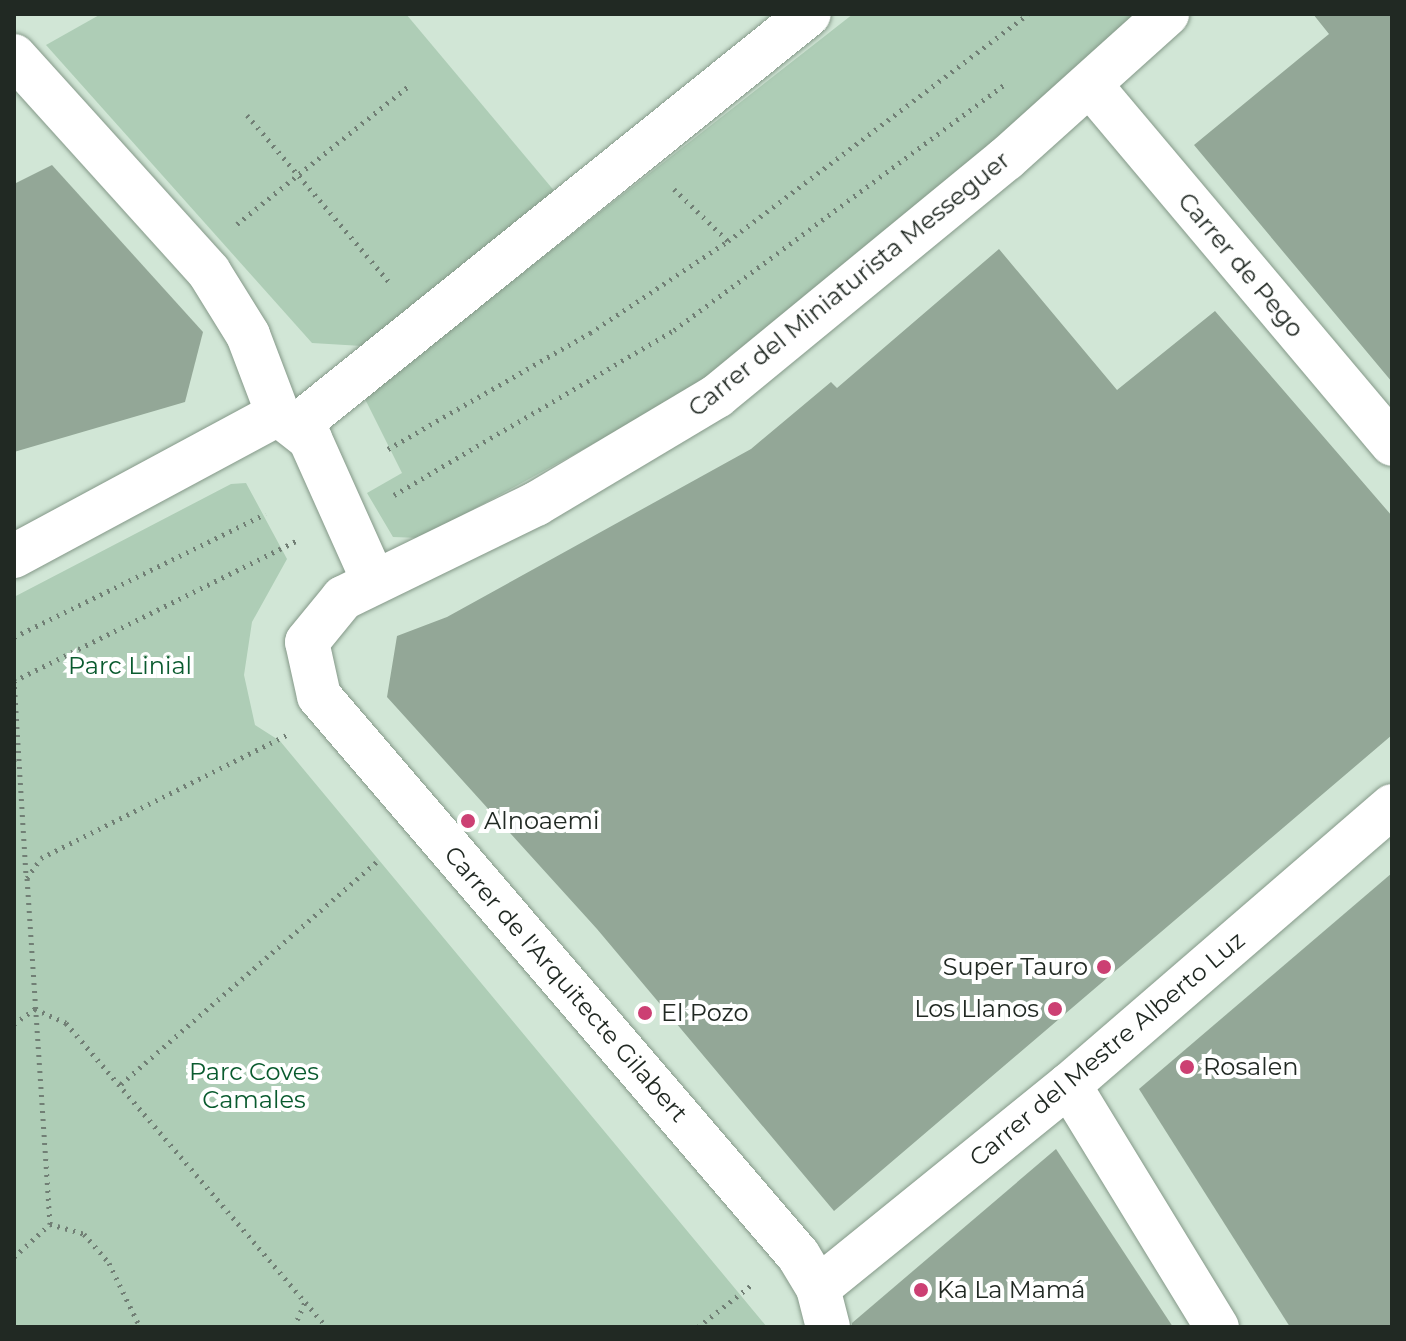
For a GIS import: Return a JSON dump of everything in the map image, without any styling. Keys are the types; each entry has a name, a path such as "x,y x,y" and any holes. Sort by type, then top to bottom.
{"street":[{"path":"14,556 288,419 425,325 809,14"},
{"name":"Carrer del Miniaturista Messeguer","path":"307,642 315,622 373,580 536,504 717,396 1091,86 1167,14"},
{"path":"14,56 209,272 248,335 288,419 373,580"},
{"name":"Carrer de Pego","path":"1091,86 1392,444"},
{"name":"Carrer de l'Arquitecte Gilabert","path":"307,642 319,696 798,1255 823,1308"},
{"name":"Carrer del Mestre Alberto Luz","path":"823,1308 1069,1085 1392,806"},
{"path":"1069,1085 1217,1327"}],"path":[{"path":"388,449 590,333 728,241 1028,14"},
{"path":"388,498 686,322 1013,78"},
{"path":"229,230 411,84"},
{"path":"247,115 425,325"},
{"path":"637,154 728,241"},
{"path":"14,637 265,514"},
{"path":"50,1224 14,680 281,549"},
{"path":"27,878 41,858 280,741 319,696"},
{"path":"121,1084 379,860"},
{"path":"35,1009 66,1023 327,1327"},
{"path":"14,1024 35,1009"},
{"path":"14,1257 50,1224"},
{"path":"50,1224 84,1234 101,1253 140,1327"},
{"path":"698,1327 741,1292"},
{"path":"294,1327 305,1301"}],"green space":[{"path":"101,14 406,14 556,193 362,346 312,343 46,45"},
{"path":"853,14 1145,14 708,381 421,538 393,537 367,493 402,473 364,397"},
{"name":"Parc Coves Camales","path":"246,483 287,559 252,622 244,675 255,725 280,741 767,1327 14,1327 14,597 231,484"}],"building":[{"path":"1313,14 1392,14 1392,382 1194,145 1329,34"},
{"path":"52,165 203,332 185,402 14,452 14,184"},
{"path":"999,249 1117,390 1215,311 1392,516 1392,735 834,1211 597,929 387,697 397,636 447,617 751,449 831,382 837,388"},
{"path":"1392,873 1392,1327 1290,1327 1139,1089"},
{"path":"1056,1149 1173,1327 852,1327 852,1323"}],"place":[{"name":"Alnoaemi","path":"468,821"},
{"name":"Super Tauro","path":"1104,967"},
{"name":"Los Llanos","path":"1055,1009"},
{"name":"El Pozo","path":"645,1013"},
{"name":"Rosalen","path":"1187,1067"},
{"name":"Ka La Mamá","path":"921,1290"}],"park label":[{"name":"Parc Linial","path":"130,666"}]}
